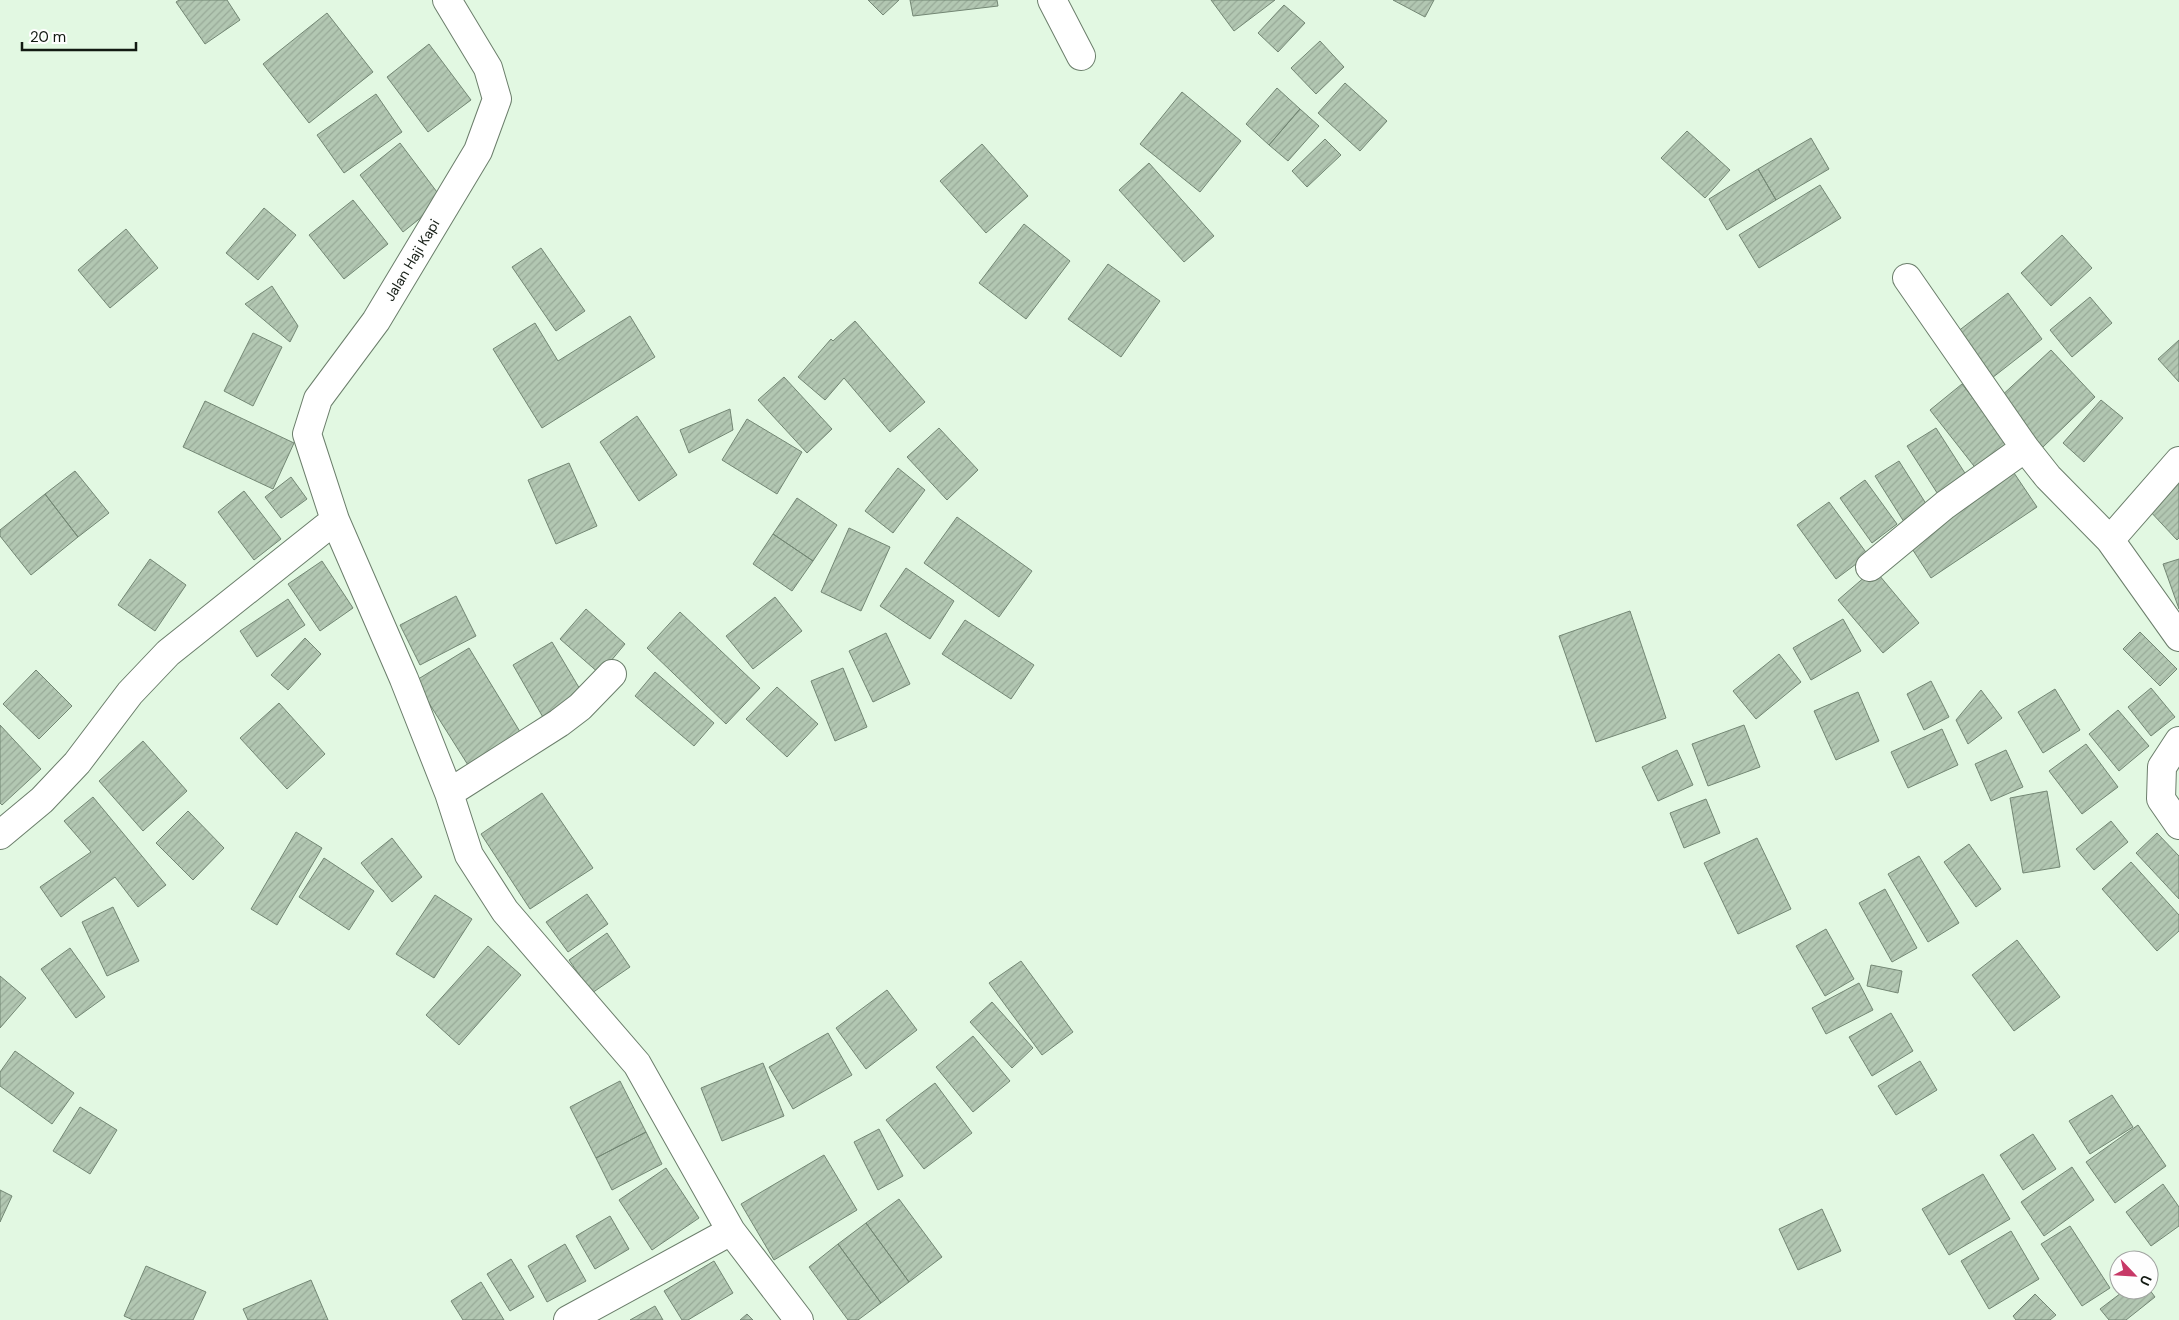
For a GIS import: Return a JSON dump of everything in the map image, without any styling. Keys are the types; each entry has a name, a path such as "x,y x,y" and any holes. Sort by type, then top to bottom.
{"street":[{"name":"Jalan Haji Kapi","path":"447,0 488,68 498,99 478,151 376,321 318,399 308,434 335,520 404,678 449,793 469,855 505,911 637,1064 731,1231 799,1320"},
{"path":"1062,4 1081,56"},
{"path":"1907,278 2025,448 2048,477 2110,540 2179,638"},
{"path":"1870,567 1945,505 2025,448"},
{"path":"2110,540 2179,461"},
{"path":"0,835 42,800 77,763 130,693 168,653 335,520"},
{"path":"449,793 559,723 580,707 612,674"},
{"path":"2179,741 2162,767 2161,799 2179,826"},
{"path":"568,1320 731,1231"}],"building":[{"path":"179,0 227,0 240,20 205,44 176,2"},
{"path":"868,0 899,0 883,15"},
{"path":"910,0 997,0 998,6 913,16"},
{"path":"1211,0 1275,0 1234,31"},
{"path":"1393,0 1434,0 1425,17"},
{"path":"1284,5 1305,23 1278,52 1258,33"},
{"path":"327,13 373,72 309,123 263,64"},
{"path":"1320,41 1344,67 1316,94 1291,68"},
{"path":"429,44 471,100 428,132 387,77"},
{"path":"1345,83 1387,121 1360,151 1318,113"},
{"path":"1277,88 1300,109 1269,145 1246,124"},
{"path":"1182,92 1241,141 1200,192 1140,144"},
{"path":"376,94 402,132 344,173 317,135"},
{"path":"1300,109 1319,126 1288,161 1269,145"},
{"path":"1687,131 1730,170 1705,198 1661,158"},
{"path":"1811,138 1829,169 1776,200 1758,169"},
{"path":"1325,139 1341,155 1307,187 1292,171"},
{"path":"400,143 443,200 403,232 360,175"},
{"path":"982,144 1028,196 986,233 940,181"},
{"path":"1149,163 1214,236 1184,262 1119,190"},
{"path":"1758,169 1776,200 1727,230 1709,199"},
{"path":"1820,185 1841,218 1759,268 1739,235"},
{"path":"353,200 388,244 344,279 309,235"},
{"path":"264,208 296,235 258,280 226,253"},
{"path":"1024,224 1070,261 1026,319 979,283"},
{"path":"126,229 158,268 110,308 78,270"},
{"path":"2062,235 2092,268 2051,306 2021,273"},
{"path":"541,248 585,311 556,331 512,267"},
{"path":"1108,264 1160,301 1121,357 1068,319"},
{"path":"272,286 298,326 290,342 245,304"},
{"path":"2008,293 2042,339 1992,378 1957,332"},
{"path":"2090,297 2112,323 2072,357 2050,330"},
{"path":"630,316 655,357 542,428 493,349 535,323 558,361"},
{"path":"855,321 925,402 890,432 844,378 825,400 798,377 831,339 833,341"},
{"path":"253,333 282,347 253,406 224,391"},
{"path":"2179,340 2179,382 2158,359"},
{"path":"2051,350 2095,397 2043,447 1998,399"},
{"path":"784,377 832,429 807,453 758,400"},
{"path":"1962,384 2013,449 1981,475 1930,410"},
{"path":"2101,400 2123,418 2084,462 2063,443"},
{"path":"205,401 294,443 273,489 183,447"},
{"path":"730,409 733,430 689,453 680,430"},
{"path":"637,416 677,475 639,501 600,442"},
{"path":"747,419 802,452 777,494 722,460"},
{"path":"939,428 978,470 947,500 907,457"},
{"path":"1936,428 1970,481 1941,499 1907,446"},
{"path":"1899,461 1930,510 1906,525 1875,476"},
{"path":"569,463 597,526 556,544 528,480"},
{"path":"898,468 925,490 893,533 865,511"},
{"path":"2012,470 2037,507 1931,578 1907,541"},
{"path":"75,471 109,513 78,537 45,494"},
{"path":"291,477 307,499 281,518 265,497"},
{"path":"2179,479 2179,538 2177,540 2147,508"},
{"path":"1865,480 1897,524 1872,543 1840,498"},
{"path":"244,491 281,539 254,560 218,512"},
{"path":"45,494 78,537 31,575 0,536 0,530"},
{"path":"797,498 837,525 813,561 773,534"},
{"path":"1829,502 1868,555 1836,579 1797,525"},
{"path":"957,517 1032,571 999,617 924,563"},
{"path":"849,528 890,547 861,611 821,592"},
{"path":"773,534 813,561 792,591 753,564"},
{"path":"150,559 186,585 155,631 118,605"},
{"path":"2179,559 2179,609 2163,564"},
{"path":"322,561 353,608 320,631 288,584"},
{"path":"906,568 954,601 930,639 880,606"},
{"path":"1874,569 1919,623 1883,653 1838,600"},
{"path":"456,596 476,636 420,665 400,625"},
{"path":"775,597 802,631 753,669 726,636"},
{"path":"288,599 305,625 257,657 240,631"},
{"path":"586,609 625,644 600,674 560,639"},
{"path":"1630,611 1666,718 1596,742 1559,636"},
{"path":"680,612 760,688 726,724 647,648"},
{"path":"1843,619 1861,651 1811,680 1793,648"},
{"path":"965,620 1034,665 1011,699 942,654"},
{"path":"2140,632 2177,669 2160,686 2123,649"},
{"path":"886,633 910,684 873,702 849,651"},
{"path":"305,638 321,654 288,690 271,675"},
{"path":"552,642 584,696 544,719 513,665"},
{"path":"469,648 525,740 473,773 415,681"},
{"path":"1779,654 1801,682 1756,719 1733,691"},
{"path":"843,668 867,727 835,741 811,681"},
{"path":"36,670 72,706 39,739 3,704"},
{"path":"655,672 714,723 694,746 635,696"},
{"path":"1931,681 1949,717 1924,730 1907,694"},
{"path":"777,687 818,724 787,757 746,719"},
{"path":"2151,688 2175,717 2151,736 2128,707"},
{"path":"2055,689 2080,730 2043,753 2018,712"},
{"path":"1981,690 2002,718 1968,744 1956,720"},
{"path":"1858,692 1879,741 1836,760 1814,711"},
{"path":"279,703 325,754 287,789 240,738"},
{"path":"2118,710 2149,746 2119,771 2089,734"},
{"path":"0,725 41,769 2,805 0,803"},
{"path":"1744,725 1760,767 1708,786 1692,744"},
{"path":"1942,729 1958,765 1908,788 1891,752"},
{"path":"143,741 187,791 143,831 99,781"},
{"path":"2086,744 2118,787 2082,814 2049,771"},
{"path":"1677,750 1693,785 1658,801 1642,767"},
{"path":"2006,750 2023,787 1991,801 1975,764"},
{"path":"2047,791 2060,867 2023,873 2010,798"},
{"path":"542,793 593,868 530,909 481,834"},
{"path":"93,797 166,885 138,907 115,877 61,917 40,887 91,852 64,821"},
{"path":"1706,799 1720,833 1684,848 1670,813"},
{"path":"188,811 224,848 193,880 156,843"},
{"path":"2111,821 2128,842 2094,870 2076,849"},
{"path":"296,832 322,848 277,925 251,909"},
{"path":"2157,833 2179,856 2179,899 2136,853"},
{"path":"392,838 422,877 392,902 361,863"},
{"path":"1757,838 1791,909 1738,934 1704,863"},
{"path":"1969,844 2001,889 1976,907 1944,862"},
{"path":"1919,856 1959,923 1928,942 1888,874"},
{"path":"324,858 374,891 349,930 299,897"},
{"path":"2131,862 2179,915 2179,931 2157,951 2102,889"},
{"path":"1885,889 1917,948 1892,962 1859,903"},
{"path":"587,894 608,924 568,952 546,922"},
{"path":"435,895 472,919 434,978 396,954"},
{"path":"113,907 139,961 107,976 82,922"},
{"path":"1826,929 1854,979 1825,996 1796,946"},
{"path":"607,933 630,967 592,993 569,960"},
{"path":"2017,940 2060,997 2014,1031 1972,975"},
{"path":"488,946 521,975 459,1045 426,1015"},
{"path":"70,948 105,997 76,1018 41,969"},
{"path":"1021,961 1073,1032 1042,1055 989,983"},
{"path":"1871,965 1902,971 1898,993 1867,986"},
{"path":"0,976 26,998 0,1028"},
{"path":"1859,983 1873,1010 1826,1034 1812,1008"},
{"path":"887,990 917,1030 866,1069 836,1028"},
{"path":"992,1002 1033,1048 1012,1068 970,1022"},
{"path":"1891,1013 1913,1051 1872,1076 1849,1037"},
{"path":"828,1033 852,1075 793,1109 769,1067"},
{"path":"973,1036 1010,1081 973,1112 936,1067"},
{"path":"15,1051 74,1093 52,1124 0,1086 0,1072"},
{"path":"1920,1061 1937,1090 1896,1115 1878,1086"},
{"path":"763,1063 784,1116 722,1141 701,1088"},
{"path":"620,1081 646,1132 596,1158 570,1107"},
{"path":"935,1083 972,1133 924,1169 886,1120"},
{"path":"2112,1095 2133,1127 2090,1154 2069,1121"},
{"path":"80,1107 117,1130 90,1174 53,1151"},
{"path":"2138,1125 2166,1166 2115,1203 2086,1162"},
{"path":"879,1129 903,1176 878,1190 854,1142"},
{"path":"646,1132 662,1164 612,1190 596,1158"},
{"path":"2033,1134 2056,1169 2023,1190 2000,1155"},
{"path":"824,1155 857,1210 774,1260 741,1204"},
{"path":"2072,1167 2094,1200 2044,1236 2021,1202"},
{"path":"666,1168 699,1218 652,1250 619,1200"},
{"path":"1983,1174 2010,1219 1949,1255 1922,1209"},
{"path":"2163,1184 2179,1207 2179,1226 2151,1246 2126,1212"},
{"path":"0,1190 12,1196 0,1222"},
{"path":"899,1199 942,1257 909,1282 866,1223"},
{"path":"1822,1209 1841,1251 1798,1270 1779,1229"},
{"path":"610,1216 629,1249 595,1269 576,1236"},
{"path":"866,1223 909,1282 881,1303 838,1244"},
{"path":"2070,1226 2109,1289 2082,1306 2041,1244"},
{"path":"2011,1231 2039,1279 1989,1309 1961,1261"},
{"path":"565,1244 586,1281 547,1302 528,1266"},
{"path":"838,1244 881,1303 858,1320 848,1320 809,1267"},
{"path":"511,1259 534,1297 510,1311 487,1274"},
{"path":"714,1261 733,1293 688,1320 682,1320 664,1291"},
{"path":"146,1266 206,1292 193,1320 133,1320 124,1316"},
{"path":"311,1280 328,1320 248,1320 243,1309"},
{"path":"481,1282 504,1320 463,1320 451,1301"},
{"path":"2035,1294 2056,1315 2050,1320 2016,1320 2013,1316"},
{"path":"2112,1300 2151,1300 2126,1320 2109,1320 2100,1309"},
{"path":"655,1306 663,1320 630,1320"},
{"path":"747,1314 753,1320 740,1320"}]}
